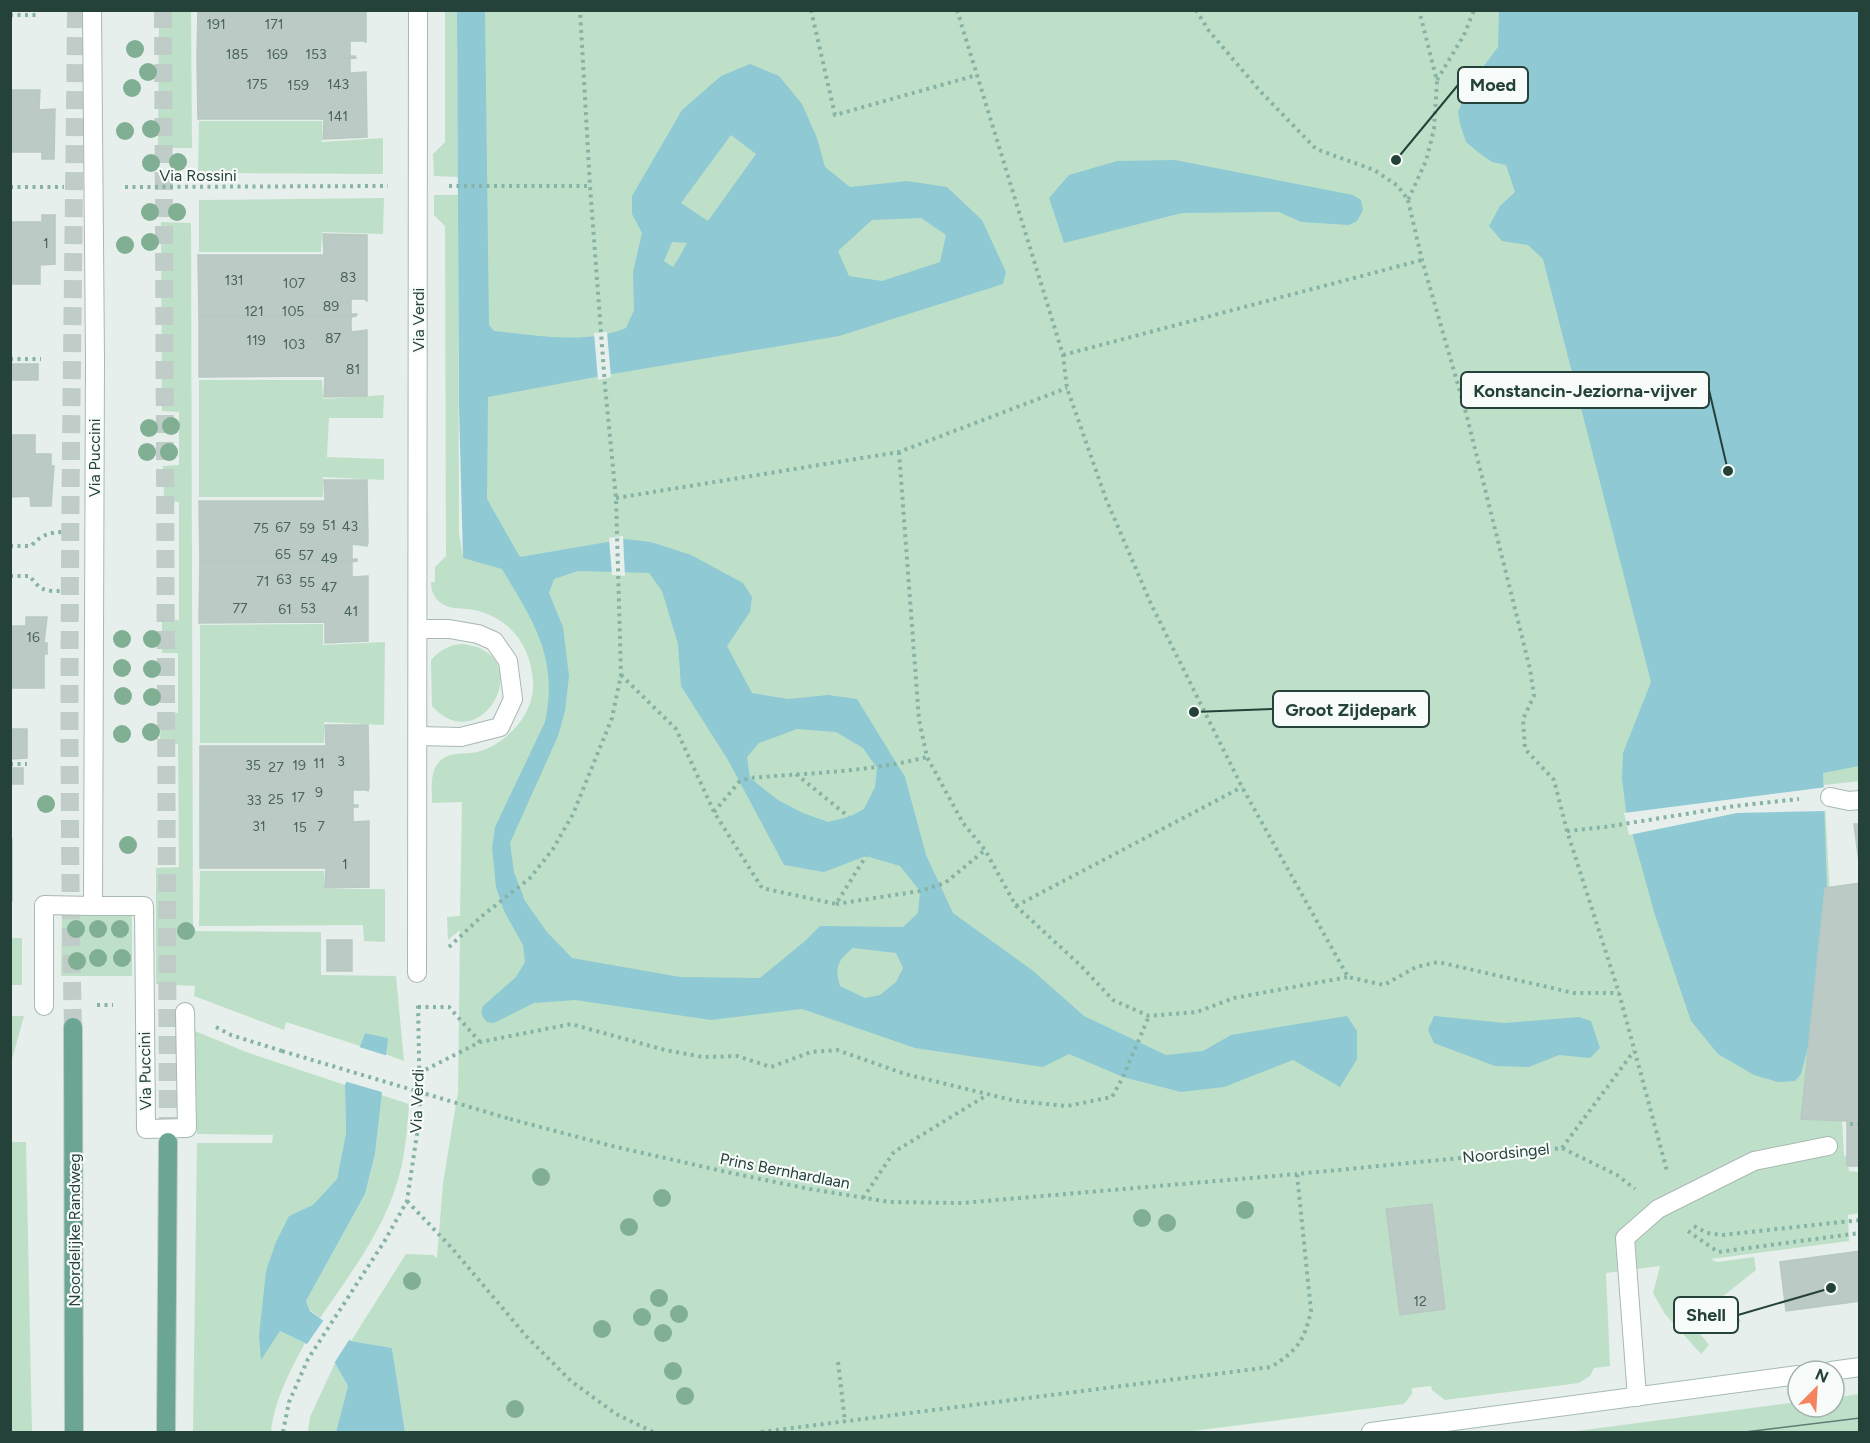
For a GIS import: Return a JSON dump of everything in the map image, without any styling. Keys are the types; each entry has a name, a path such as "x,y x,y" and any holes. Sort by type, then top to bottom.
{"main road":[{"name":"Noordelijke Randweg","path":"73,1027 74,1432"},
{"path":"166,1432 168,1142"}],"street":[{"name":"Via Puccini","path":"92,10 93,906"},
{"name":"Via Verdi","path":"417,973 418,10"},
{"path":"418,629 459,631 478,634 494,640 508,661 513,699 500,727 461,737 418,736"},
{"path":"1830,796 1850,801 1860,800"},
{"name":"Via Puccini","path":"44,1005 44,905 144,906 146,1129 187,1128 185,1012"},
{"path":"1636,1397 1625,1238 1658,1209 1754,1161 1828,1146"},
{"path":"1371,1432 1786,1377"}],"path":[{"path":"417,949 446,950 482,916 530,878 553,849 573,814 612,718 621,675 616,498 590,186 580,10"},
{"path":"811,10 835,115 977,75"},
{"path":"957,10 1063,355 1067,388 1106,500 1151,604 1242,788 1348,977"},
{"path":"1196,10 1209,31 1261,92 1316,149 1374,170 1398,186 1408,200 1422,260 1465,409 1530,669 1534,696 1523,719 1525,749 1554,780 1618,993 1667,1169 1658,1209 1707,1233 1722,1235 1860,1220"},
{"path":"1408,200 1426,161 1434,129 1437,81 1419,10"},
{"path":"1437,81 1464,34 1474,10"},
{"path":"10,15 38,15"},
{"name":"Via Rossini","path":"10,187 387,186"},
{"path":"453,186 590,186"},
{"path":"1063,355 1422,260"},
{"path":"10,359 41,359"},
{"path":"616,498 899,452 1067,388"},
{"path":"899,452 919,720 927,757 963,823 985,850 1016,906 1081,966 1113,1000 1149,1016 1197,1012 1234,998 1348,977 1384,985 1416,967 1438,962 1574,993 1618,993"},
{"path":"10,546 31,546 41,536 55,532 94,532"},
{"path":"10,576 30,576 37,586 46,591 94,592"},
{"path":"621,675 676,729 714,812 762,888 836,904 920,891 945,883 985,850"},
{"path":"714,812 739,782 749,778 877,768 927,757"},
{"path":"10,764 27,764"},
{"path":"795,774 849,817"},
{"path":"1016,906 1242,788"},
{"path":"1568,831 1735,806 1830,796"},
{"path":"836,904 866,856"},
{"name":"Via Verdi","path":"283,1432 290,1402 308,1359 384,1242 407,1201 420,1114 417,973"},
{"path":"418,1007 449,1007 480,1042"},
{"path":"419,1073 480,1042 571,1024 665,1050 703,1058 737,1056 771,1067 811,1052 837,1050 905,1074 1016,1101 1067,1106 1112,1097 1149,1016"},
{"path":"1562,1148 1634,1050"},
{"name":"Prins Bernhardlaan","path":"282,1051 510,1119 612,1146 810,1190 890,1202 962,1203 1297,1174"},
{"path":"863,1198 894,1152 988,1094"},
{"path":"1849,1124 1860,1124"},
{"name":"Noordsingel","path":"1297,1174 1562,1148 1617,1175 1658,1209 1718,1252 1860,1233"},
{"path":"761,1432 1271,1367 1286,1358 1297,1347 1306,1332 1311,1311 1297,1174"},
{"path":"407,1201 451,1247 527,1336 571,1381 616,1414 653,1432"},
{"path":"838,1362 844,1422"}],"green space":[{"path":"159,11 191,11 192,148 158,148"},
{"path":"445,11 457,11 458,177 434,176 433,154 445,142"},
{"path":"471,11 1859,11 1860,781 1824,785 1844,1156 1847,1156 1849,1171 1859,1172 1859,1213 1848,1215 1849,1241 1711,1259 1717,1262 1754,1257 1756,1270 1722,1297 1741,1321 1736,1326 1715,1303 1691,1322 1709,1345 1701,1354 1665,1314 1653,1293 1660,1266 1606,1273 1610,1366 1594,1368 1590,1376 1579,1383 1445,1400 1432,1390 1431,1386 1412,1388 1412,1394 1404,1404 1185,1432 405,1432 392,1348 351,1341 406,1254 433,1255 437,1258 443,1183 458,1092 460,930 448,940 447,917 460,916 462,802 432,803 433,775 436,766 445,757 481,751 501,741 510,733 518,725 530,705 533,682 528,657 517,636 509,627 488,614 444,605 436,598 431,586 431,582 435,582 435,567 446,556 445,226 434,215 434,195 458,195 459,533 463,557 473,560"},
{"path":"199,121 322,121 322,142 383,138 383,174 198,173"},
{"path":"384,198 383,234 322,232 321,252 199,252 199,200"},
{"path":"161,222 191,223 193,931 321,932 321,975 396,976 404,1061 385,1054 387,1038 365,1033 360,1046 286,1022 284,1030 194,996 195,986 156,984 156,868 179,867 178,744 160,744 161,714 178,713 178,653 162,653 162,621 179,620 179,502 164,501 163,466 179,465 179,412 162,411"},
{"path":"199,380 322,380 323,399 384,395 383,418 329,418 327,457 384,459 384,480 323,477 323,497 199,497"},
{"path":"323,624 323,645 385,642 384,725 324,722 324,743 200,743 200,625"},
{"path":"462,644 485,651 498,665 500,682 495,699 484,713 469,721 451,720 432,706 431,660 445,649"},
{"path":"200,871 324,871 325,889 385,889 385,942 364,941 363,925 199,926"},
{"path":"62,914 132,914 132,976 61,976"},
{"path":"11,938 22,938 22,985 11,985"},
{"path":"10,1016 24,1016 11,1063"},
{"path":"195,1031 246,1052 345,1085 346,1133 337,1179 313,1206 289,1216 261,1358 280,1331 305,1343 279,1398 271,1432 193,1432 197,1143 272,1143 273,1135 197,1134"},
{"path":"381,1095 409,1104 402,1166 390,1204 373,1238 320,1318 310,1310 306,1301 365,1194 375,1154"},
{"path":"11,1142 26,1142 32,1432 11,1432"},
{"path":"335,1363 348,1386 336,1432 308,1432 310,1417"},
{"path":"1859,1394 1859,1432 1569,1432 1786,1404 1786,1419 1846,1419 1846,1396"}],"water":[{"path":"457,11 485,11 489,325 494,331 577,337 594,336 626,328 634,310 633,272 642,233 632,214 632,196 682,110 721,76 750,64 779,76 802,104 817,138 825,167 850,187 907,181 947,187 982,220 1006,272 1003,284 839,336 488,397 487,499 520,557 625,539 651,542 691,555 743,583 752,597 750,612 727,646 752,693 788,699 828,695 857,699 905,777 926,855 953,913 1032,970 1084,1016 1166,1055 1203,1051 1231,1035 1347,1016 1357,1031 1357,1059 1340,1087 1293,1060 1224,1087 1181,1092 1123,1077 1069,1054 1043,1067 915,1048 802,1009 711,1020 575,1000 534,1003 494,1023 487,1022 482,1015 483,1006 516,977 525,962 523,945 504,911 496,887 492,848 495,827 545,722 549,678 546,659 533,623 502,569 463,558 459,406","holes":["731,135 756,154 708,221 681,203","921,218 946,235 940,262 882,281 849,276 838,251 872,220","672,242 687,243 673,267 664,261","578,571 649,573 662,591 678,644 681,686 728,760 784,865 824,872 866,856 900,866 920,891 918,913 903,927 820,926 760,978 680,977 572,958 547,932 525,901 514,872 510,843 558,736 565,711 569,676 563,627 549,593 554,579","797,729 836,732 863,748 877,768 875,787 864,809 849,817 828,822 803,813 778,800 750,778 747,757 759,743","853,948 896,953 903,968 896,982 880,995 865,998 840,986 837,974 844,956"]},
{"path":"1499,11 1859,11 1859,766 1823,773 1827,889 1810,1040 1801,1074 1795,1081 1778,1082 1754,1075 1718,1054 1691,1021 1655,915 1626,811 1622,779 1623,753 1651,682 1543,259 1528,245 1502,241 1489,226 1500,206 1515,192 1506,165 1492,162 1466,142 1458,112 1477,75 1498,47"},
{"path":"1175,160 1353,195 1361,200 1363,210 1357,221 1349,225 1301,222 1279,212 1182,213 1064,243 1049,198 1069,175 1117,161"},
{"path":"1434,1016 1505,1023 1579,1017 1591,1021 1600,1048 1590,1058 1559,1055 1529,1067 1495,1066 1434,1043 1428,1030"},
{"path":"365,1033 388,1038 375,1154 365,1194 306,1301 310,1311 351,1341 392,1348 405,1432 336,1432 348,1386 335,1363 305,1343 280,1331 261,1360 259,1336 266,1271 276,1242 289,1216 313,1205 337,1179 346,1133 345,1085"}],"pier":[{"path":"607,332 611,377 598,380 594,333"},
{"path":"623,536 625,576 612,575 609,538"},
{"path":"1827,787 1827,811 1737,813 1629,835 1624,813"},
{"path":"356,1046 388,1056 385,1093 344,1081"},
{"path":"325,1318 351,1337 333,1365 305,1347"}],"building":[{"path":"198,10 366,10 366,42 350,41 350,56 356,58 197,58"},
{"path":"197,58 350,58 350,73 366,72 367,137 323,139 324,119 198,119"},
{"path":"10,90 40,90 39,110 55,109 54,159 42,159 42,152 10,152"},
{"path":"42,215 55,215 55,264 40,265 40,284 10,284 10,222 42,222"},
{"path":"323,234 367,235 367,301 351,299 351,314 357,314 356,316 199,316 198,255 324,255"},
{"path":"199,316 356,316 351,317 351,332 367,330 367,396 324,397 325,376 199,377"},
{"path":"10,364 38,364 38,380 10,380"},
{"path":"10,435 35,435 35,454 51,454 51,466 54,466 51,506 31,506 30,496 10,497"},
{"path":"324,480 367,480 368,542 367,546 352,544 352,559 357,559 357,561 200,561 199,501 325,501"},
{"path":"200,561 357,561 352,562 352,577 368,576 368,641 325,643 325,622 199,623"},
{"path":"26,617 47,617 44,643 47,643 47,654 44,654 44,688 10,688 10,626 26,626"},
{"path":"325,725 368,725 369,787 368,791 353,790 353,805 200,805 200,746 326,746"},
{"path":"10,729 27,729 27,758 10,759"},
{"path":"10,768 23,768 23,784 10,784"},
{"path":"200,805 358,805 358,807 353,807 353,822 369,821 369,887 325,888 326,868 200,868"},
{"path":"1854,824 1860,824 1860,870 1855,832"},
{"path":"10,839 12,839 12,901 10,901"},
{"path":"1860,883 1860,1166 1847,1166 1847,1121 1801,1119 1825,888"},
{"path":"327,940 352,940 352,971 327,971"},
{"path":"1432,1204 1445,1309 1400,1315 1386,1209"},
{"path":"1860,1251 1860,1301 1786,1311 1780,1262"}],"tunnel":[{"path":"73,1027 70,646 76,10"},
{"path":"163,10 168,1142"}],"tram line":[{"path":"1745,1432 1860,1418"}],"place":[{"name":"Moed","path":"1396,160"},
{"name":"Konstancin-Jeziorna-vijver","path":"1728,471"},
{"name":"Groot Zijdepark","path":"1194,712"},
{"name":"Shell","path":"1831,1288"}]}
